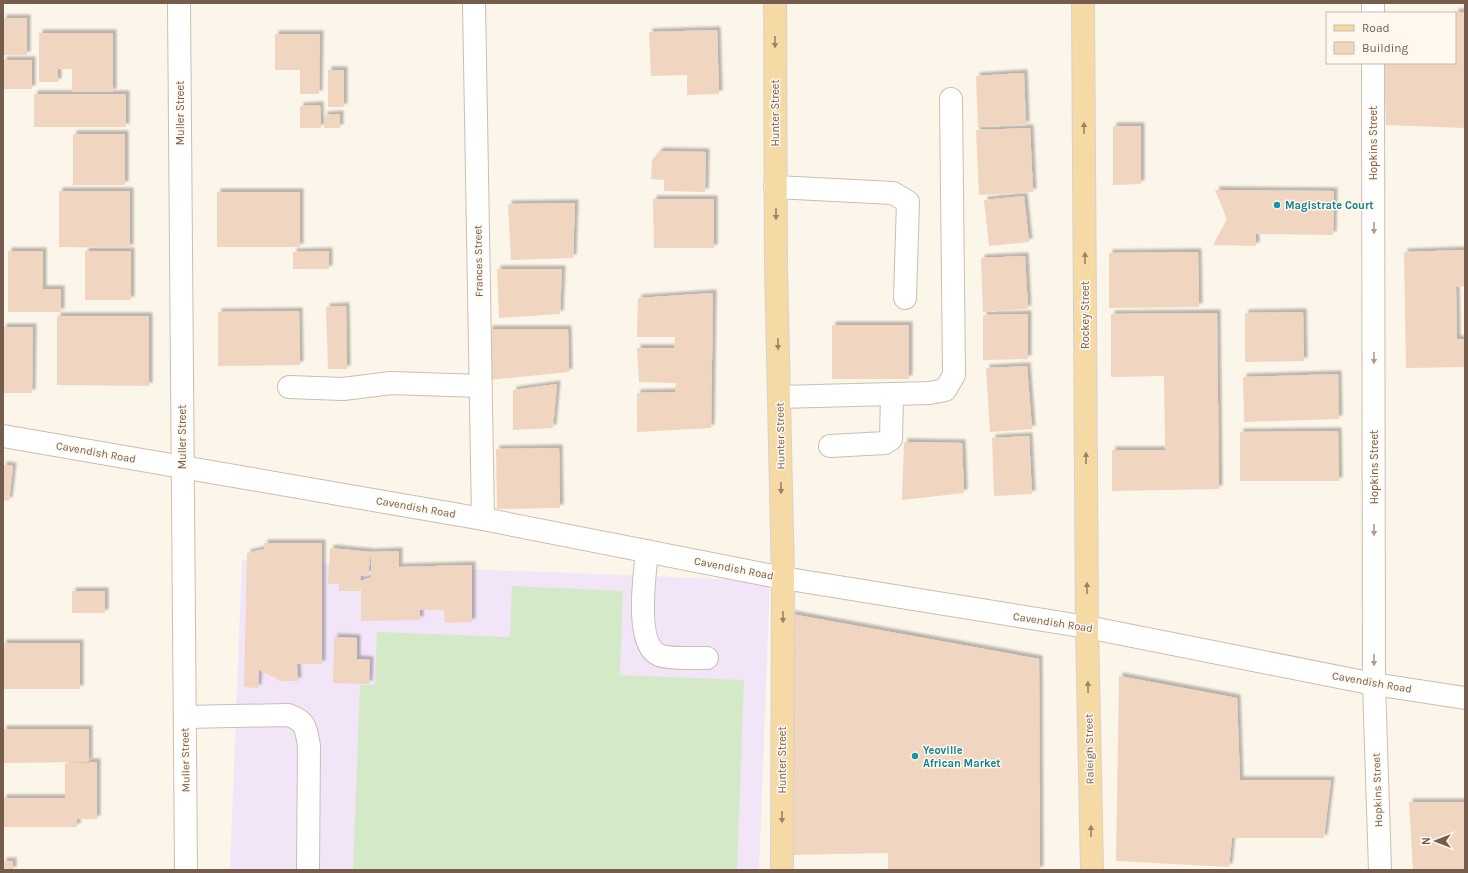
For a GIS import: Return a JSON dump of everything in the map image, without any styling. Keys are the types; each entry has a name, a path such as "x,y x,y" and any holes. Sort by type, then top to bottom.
{"main road":[{"name":"Hunter Street","path":"775,3 776,187 783,578 782,870"},
{"name":"Rockey Street","path":"1083,3 1087,627"},
{"name":"Raleigh Street","path":"1087,627 1092,870"}],"street":[{"name":"Muller Street","path":"179,3 186,870"},
{"name":"Frances Street","path":"474,3 483,519"},
{"name":"Hopkins Street","path":"1373,64 1374,684 1380,870"},
{"path":"779,397 930,393 945,390 954,376 951,99"},
{"path":"776,187 893,193 908,202 905,298"},
{"path":"289,387 343,389 391,383 480,386"},
{"path":"830,446 884,443 891,439 892,394"},
{"name":"Cavendish Road","path":"3,436 483,519 783,578 1087,627 1374,684 1465,698"},
{"path":"647,551 644,635 648,646 653,652 660,656 707,658"},
{"path":"185,717 288,715 298,719 306,727 309,746 308,870"}],"shaded area":[{"path":"242,560 770,581 759,870 230,870"}],"green space":[{"path":"512,586 623,591 620,675 744,680 737,870 353,870 360,685 375,685 377,632 510,637"}],"building":[{"path":"1456,12 1465,12 1465,128 1386,125 1384,64 1456,64"},
{"path":"3,18 27,18 27,55 3,55"},
{"path":"717,30 719,94 687,95 687,75 651,76 649,32"},
{"path":"39,33 113,33 113,92 72,92 72,69 58,69 58,82 39,82"},
{"path":"275,34 320,34 319,94 300,94 300,70 275,70"},
{"path":"3,60 32,60 32,89 3,89"},
{"path":"328,70 344,70 344,107 328,107"},
{"path":"1024,73 1026,125 978,127 976,76"},
{"path":"34,94 126,94 126,127 34,127"},
{"path":"320,105 321,128 300,128 300,106"},
{"path":"340,114 340,128 324,128 324,115"},
{"path":"1113,126 1141,126 1141,184 1113,185"},
{"path":"1030,128 1033,192 979,195 976,130"},
{"path":"73,134 125,134 125,185 73,185"},
{"path":"660,151 706,152 705,192 664,191 664,180 651,179 652,160"},
{"name":"Magistrate Court","path":"1215,190 1334,191 1333,235 1256,234 1256,246 1213,245 1227,219"},
{"path":"59,191 130,191 130,248 59,247"},
{"path":"217,192 300,192 300,247 217,247"},
{"path":"1024,196 1029,242 989,246 984,200"},
{"path":"653,199 714,199 714,248 654,248"},
{"path":"575,203 573,258 511,260 508,204"},
{"path":"1465,250 1465,286 1456,287 1457,339 1465,339 1465,367 1406,368 1404,252"},
{"path":"8,251 43,251 43,289 61,289 61,312 8,312"},
{"path":"85,251 131,251 131,300 85,300"},
{"path":"329,251 329,269 293,269 293,252"},
{"path":"1198,252 1199,307 1109,308 1109,253"},
{"path":"1025,256 1028,309 983,312 981,258"},
{"path":"497,269 562,269 560,314 499,318"},
{"path":"713,293 711,428 637,432 637,393 675,392 676,383 639,382 637,348 674,348 675,337 637,337 638,298"},
{"path":"346,306 347,369 328,369 326,307"},
{"path":"299,311 300,365 218,366 218,312"},
{"path":"1303,312 1304,361 1245,362 1245,313"},
{"path":"1217,313 1219,489 1112,491 1112,450 1165,450 1164,376 1111,377 1111,314"},
{"path":"1028,314 1028,359 983,360 983,315"},
{"path":"57,316 149,316 149,386 57,385"},
{"path":"832,325 909,325 909,379 832,379"},
{"path":"3,327 33,327 32,393 3,393"},
{"path":"489,329 568,329 569,372 489,380"},
{"path":"1027,366 1032,429 990,432 986,368"},
{"path":"1338,374 1339,419 1244,422 1243,377"},
{"path":"557,384 553,428 513,430 513,390"},
{"path":"1338,431 1339,481 1240,481 1240,432"},
{"path":"1029,436 1032,494 994,496 992,438"},
{"path":"904,442 962,443 964,493 902,500"},
{"path":"559,448 560,508 497,509 496,449"},
{"path":"3,465 13,466 9,501 3,500"},
{"path":"264,543 322,543 322,664 297,664 298,681 281,681 259,670 258,688 244,687 247,553 264,549"},
{"path":"330,548 371,552 399,551 399,567 472,565 472,622 445,623 444,610 420,610 420,620 361,621 361,586 360,591 339,591 339,584 328,584","holes":["371,552 371,577 360,581 361,576 368,574"]},
{"path":"72,591 105,591 105,613 72,613"},
{"name":"Yeoville African Market","path":"791,614 1039,659 1040,870 888,870 888,853 791,855"},
{"path":"334,637 357,638 357,659 370,660 369,684 333,683"},
{"path":"3,643 80,643 80,689 3,689"},
{"path":"1119,676 1237,698 1240,780 1331,780 1324,838 1232,838 1229,867 1116,861"},
{"path":"3,729 89,729 89,762 3,763"},
{"path":"97,762 97,819 77,819 77,827 3,827 3,798 65,798 65,763"},
{"path":"1409,802 1465,802 1465,870 1413,870"},
{"path":"3,861 13,861 13,870 3,870"}],"place":[{"name":"Magistrate Court","path":"1277,205"},
{"name":"Yeoville African Market","path":"915,756"}]}
